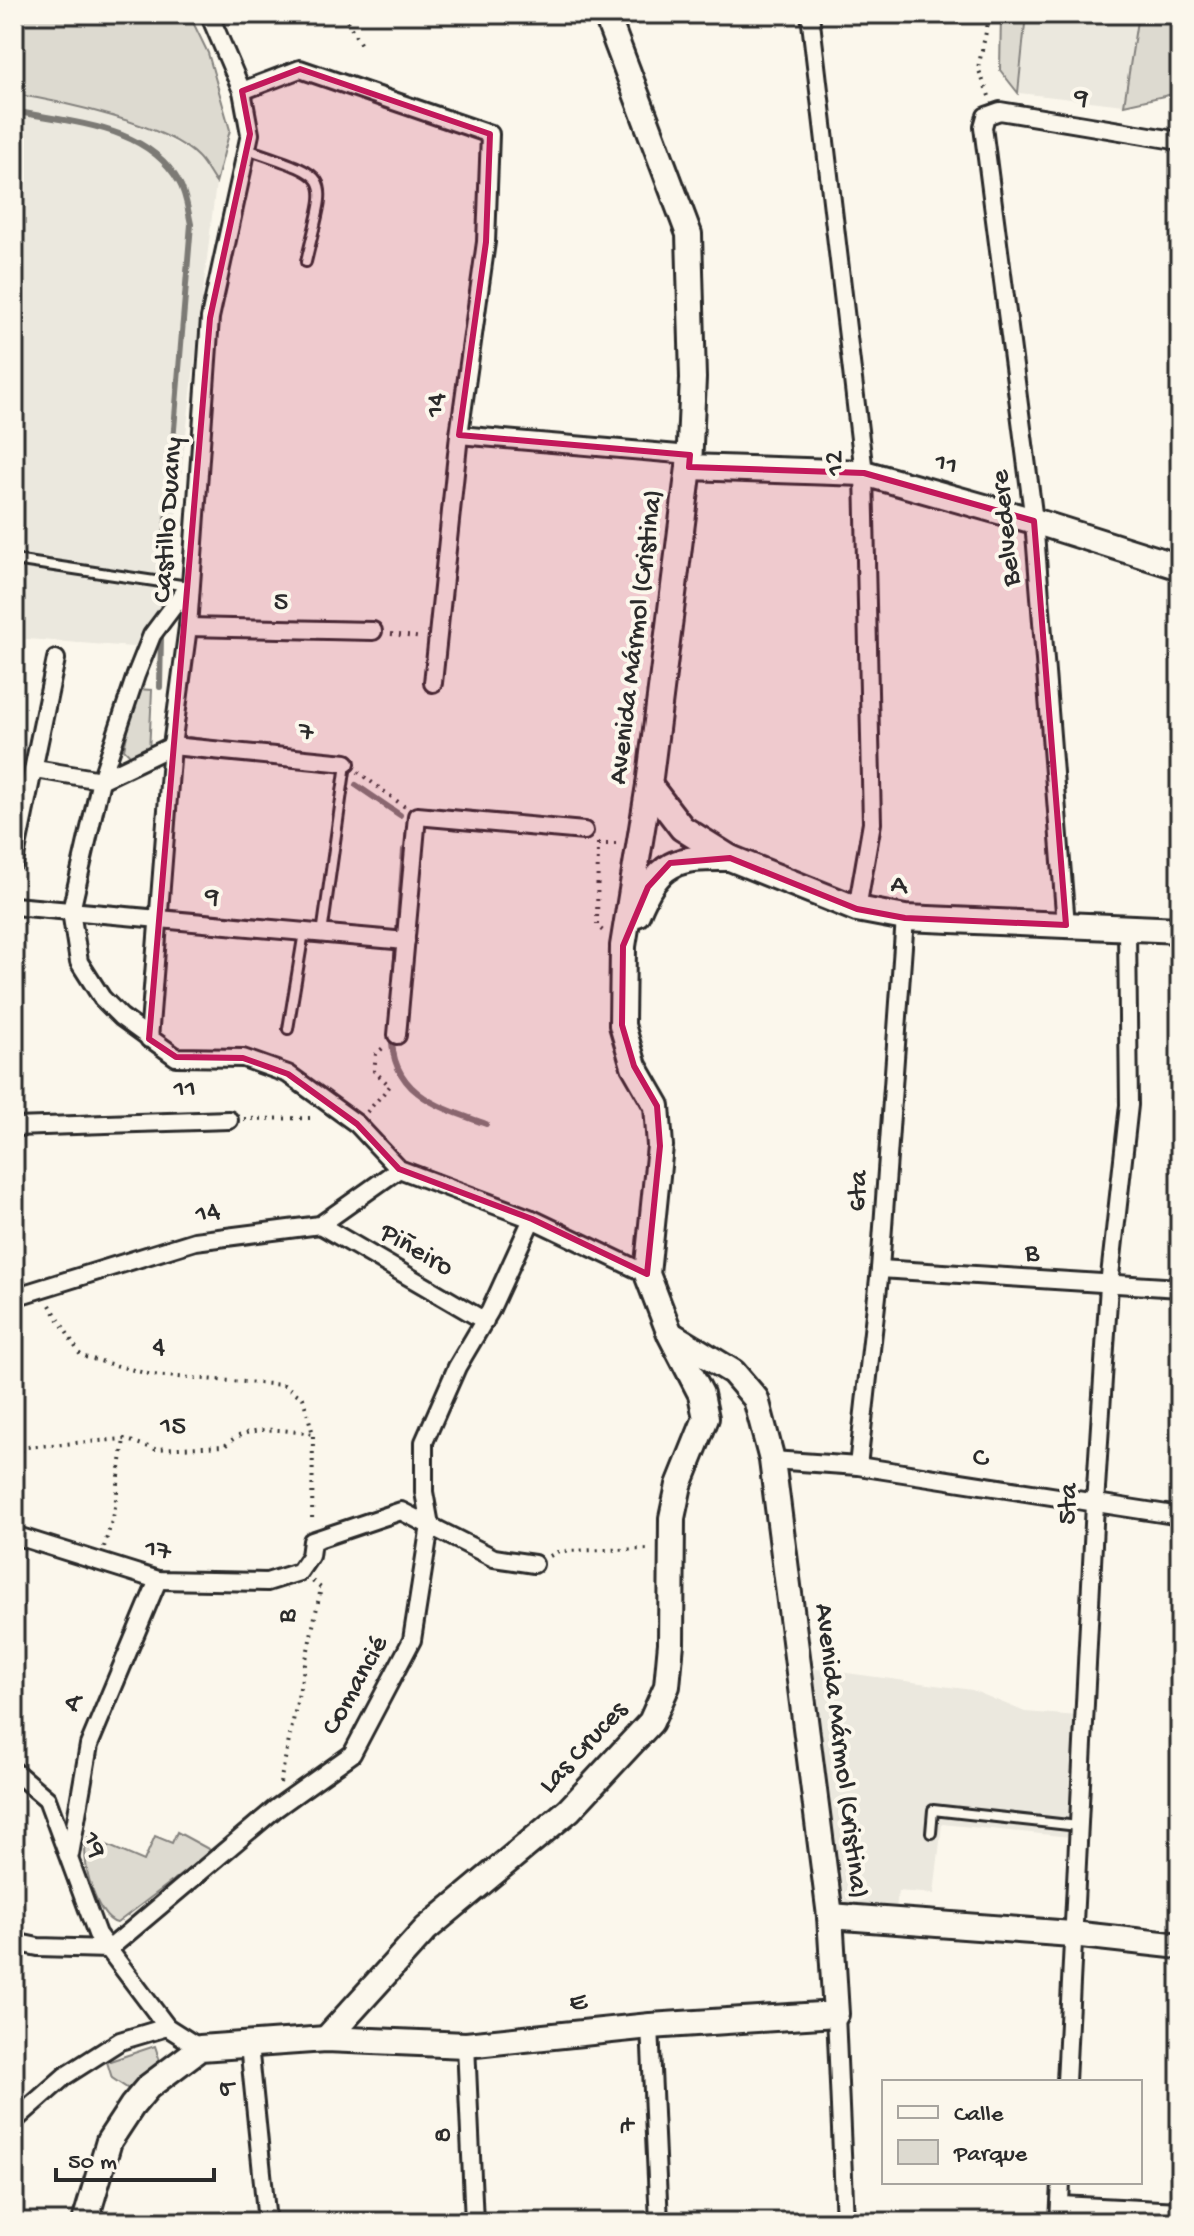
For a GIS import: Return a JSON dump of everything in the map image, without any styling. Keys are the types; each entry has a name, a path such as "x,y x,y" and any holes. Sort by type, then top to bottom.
{"main road":[{"name":"Avenida Mármol (Cristina)","path":"606,14 689,234 693,378 689,461 649,785 623,946 622,1025 634,1066 657,1106 660,1146 647,1274"},
{"name":"11","path":"689,461 864,473 1034,521 1180,567"},
{"name":"A","path":"649,785 682,828 730,858 857,909 905,918 1180,930"},
{"path":"623,946 648,887 670,863 694,858 730,858"},
{"name":"Las Cruces","path":"326,2039 426,1929 569,1810 651,1722 667,1686 671,1643 672,1518 679,1485 706,1418 701,1394 670,1334 647,1274"},
{"name":"Avenida Mármol (Cristina)","path":"670,1334 733,1372 756,1399 772,1460 830,1916 836,2014"},
{"path":"830,1916 1072,1934 1180,1946"},
{"name":"E","path":"200,2048 326,2039 466,2045 650,2026 836,2014"},
{"path":"85,2222 109,2141 132,2106 148,2087 200,2048"}],"street":[{"name":"Castillo Duany","path":"149,1039 172,746 188,627 188,587 210,318 250,134 242,91 209,14"},
{"name":"12","path":"810,14 864,473 872,823 857,909"},
{"name":"14","path":"242,91 300,69 490,134 486,242 459,435 433,683"},
{"name":"Belvedere","path":"1000,111 986,116 983,127 1034,521 1066,925"},
{"name":"9","path":"1000,111 1180,141"},
{"name":"11","path":"459,435 689,461"},
{"path":"188,587 152,635 101,780 71,911 79,962 102,998 149,1039 176,1057 243,1058 288,1074 357,1124 399,1169 532,1219 647,1274"},
{"name":"5","path":"188,627 373,631"},
{"path":"14,862 56,659"},
{"path":"35,769 101,780 172,746"},
{"name":"7","path":"172,746 346,763"},
{"path":"397,1035 417,816 584,831"},
{"name":"9","path":"14,906 406,941"},
{"name":"6ta","path":"858,1466 880,1269 905,918"},
{"name":"5ta","path":"1066,2080 1109,1285 1129,1105 1127,929"},
{"name":"11","path":"14,1127 229,1120"},
{"name":"14","path":"14,1297 195,1241 320,1225 399,1169"},
{"name":"Comancié","path":"109,1949 275,1809 352,1754 412,1640 430,1525 424,1492 424,1442 457,1367 485,1321 532,1219"},
{"name":"Piñeiro","path":"320,1225 485,1321"},
{"name":"B","path":"880,1269 1180,1288"},
{"name":"C","path":"772,1460 858,1466 1180,1516"},
{"path":"312,1541 401,1511 494,1558 534,1564"},
{"name":"17","path":"14,1535 158,1580 267,1582 299,1572"},
{"name":"B","path":"299,1572 310,1556 312,1541"},
{"name":"A","path":"70,1856 89,1745 158,1580"},
{"name":"19","path":"14,1771 47,1799 97,1934 109,1949"},
{"path":"14,1942 38,1947 109,1949 167,2027 200,2048"},
{"name":"Avenida Mármol (Cristina)","path":"836,2014 845,2222"},
{"name":"7","path":"650,2026 659,2222"},
{"path":"14,2121 65,2076 120,2041 167,2027"},
{"name":"9","path":"249,2045 267,2222"},
{"name":"8","path":"466,2045 474,2222"},
{"path":"1059,2222 1061,2184"},
{"path":"1060,2205 1180,2211"}],"lane":[{"path":"247,149 311,171 319,180 321,196 306,262"},
{"path":"14,560 188,587"},
{"path":"322,934 346,763"},
{"path":"288,1029 304,932"},
{"path":"931,1833 933,1810 1078,1826"}],"path":[{"path":"343,14 361,45"},
{"path":"990,14 978,68 987,92 1000,111"},
{"path":"373,631 439,640"},
{"name":"7","path":"346,763 417,816"},
{"path":"584,831 598,844 597,926"},
{"path":"357,1124 390,1086 374,1071 376,1054"},
{"name":"11","path":"229,1120 314,1118 357,1124"},
{"name":"4","path":"42,1289 81,1356 152,1375 284,1385 303,1398 313,1434"},
{"name":"15","path":"14,1455 27,1447 124,1439 155,1449 169,1449 225,1446 237,1434 275,1430 313,1434"},
{"path":"312,1541 313,1434"},
{"path":"99,1564 114,1514 124,1439"},
{"path":"559,1551 649,1548"},
{"name":"B","path":"275,1809 321,1588 299,1572"}],"highlighted area":[{"path":"300,69 490,134 486,242 459,435 690,455 689,467 864,473 1034,521 1066,925 905,918 857,909 730,858 670,863 648,887 623,946 622,1025 634,1066 657,1106 660,1146 647,1274 532,1219 399,1169 357,1124 288,1074 243,1058 176,1057 149,1039 210,318 250,134 242,91"}],"shaded area":[{"path":"1026,14 1138,14 1124,105 1019,93"},
{"path":"14,94 93,110 160,134 197,155 216,183 168,585 146,648 14,638"},
{"path":"810,1668 972,1690 1025,1712 1079,1716 1070,1837 942,1824 934,1894 898,1891 896,1910 845,1906"}],"green space":[{"path":"14,14 189,14 208,53 230,130 216,183 198,157 162,134 84,108 14,94"},
{"path":"1001,14 1026,14 1018,93 1000,70"},
{"path":"1138,14 1180,14 1180,59 1173,94 1124,105"},
{"path":"137,689 152,690 149,752 133,758 124,749"},
{"path":"177,1832 212,1851 117,1923 109,1919 96,1899 87,1871 85,1857 88,1837 144,1861 155,1836 172,1843"},
{"path":"155,2046 161,2064 130,2090 112,2078 107,2062"}],"waterway":[{"path":"14,111 83,124 128,138 165,163 183,191 191,224 163,562"},
{"path":"160,687 161,636"},
{"path":"189,739 204,741"},
{"path":"356,785 400,815"},
{"path":"393,998 404,850"},
{"path":"392,1034 393,1054 408,1084 435,1104 486,1124"}]}
